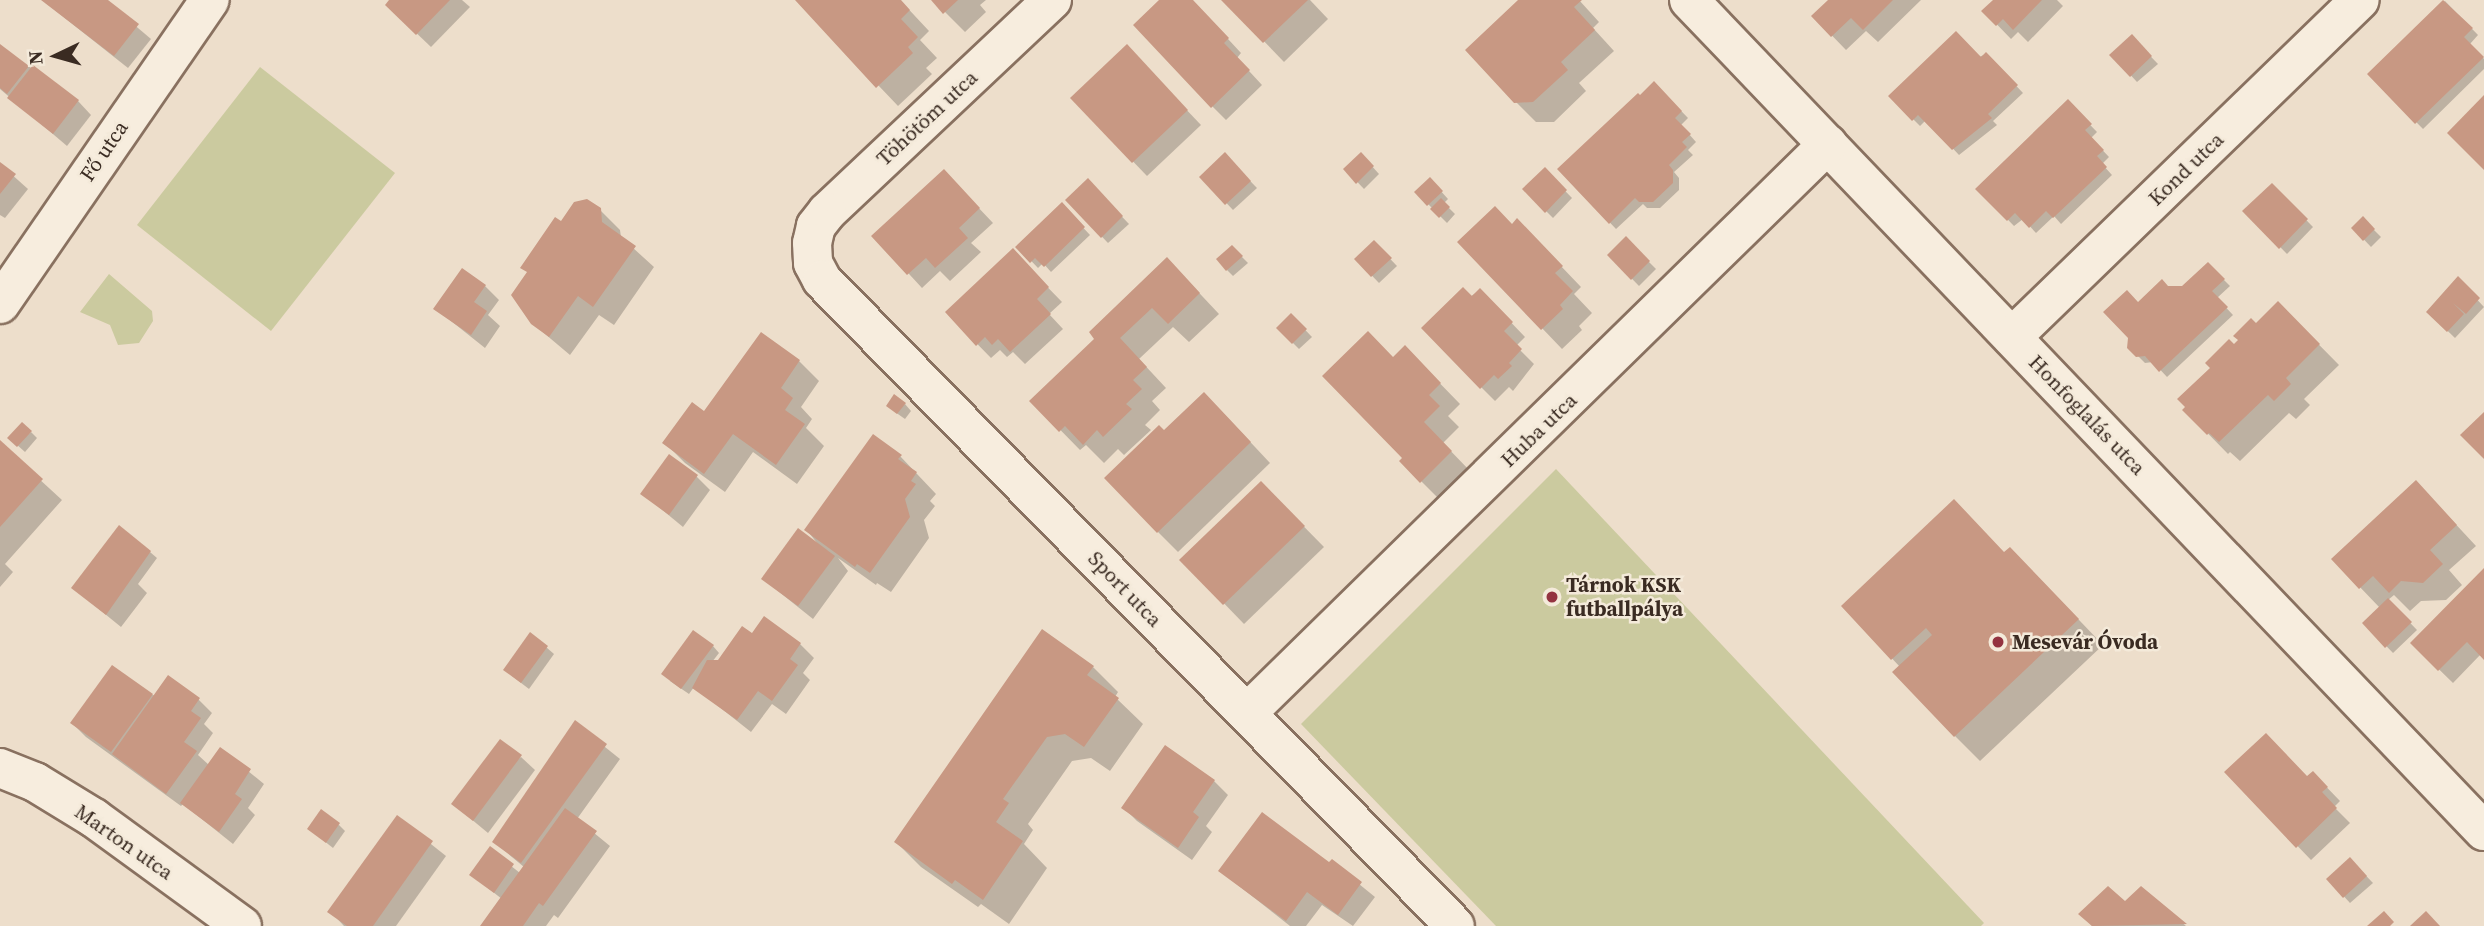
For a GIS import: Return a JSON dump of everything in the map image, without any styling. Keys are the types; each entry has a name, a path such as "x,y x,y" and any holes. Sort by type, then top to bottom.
{"street":[{"name":"Fő utca","path":"0,304 210,0"},
{"name":"Töhötöm utca","path":"811,243 816,226 827,212 1052,0"},
{"name":"Honfoglalás utca","path":"1689,0 2484,831"},
{"name":"Kond utca","path":"2012,337 2360,0"},
{"name":"Huba utca","path":"1247,713 1828,144"},
{"name":"Sport utca","path":"811,243 813,263 822,280 1455,926"},
{"name":"Marton utca","path":"0,768 35,782 94,818 242,926"}],"green space":[{"path":"260,67 395,173 271,331 137,225"},
{"path":"109,274 152,311 153,321 139,343 118,345 110,325 80,312"},
{"name":"Tárnok KSK futballpálya","path":"1556,469 1984,923 1981,926 1496,926 1301,724"}],"building":[{"path":"41,0 108,0 139,24 114,56"},
{"path":"389,0 450,0 416,35 385,5"},
{"path":"795,0 901,0 910,10 901,19 918,37 908,47 913,53 876,88"},
{"path":"931,0 958,0 943,14"},
{"path":"1159,0 1193,0 1229,38 1224,43 1250,70 1211,108 1133,25"},
{"path":"1221,0 1308,0 1263,43"},
{"path":"1518,0 1582,0 1574,7 1595,30 1561,62 1568,70 1533,102 1514,103 1465,50"},
{"path":"1828,0 1893,0 1863,30 1851,18 1831,37 1811,16"},
{"path":"1993,0 2042,0 2013,30 2003,19 1996,26 1981,11"},
{"path":"2443,0 2473,28 2464,37 2484,57 2415,124 2367,74"},
{"path":"1956,31 1981,57 1986,52 2018,85 1988,114 1992,118 1952,150 1918,115 1912,121 1888,96"},
{"path":"2132,34 2152,56 2130,77 2109,55"},
{"path":"0,44 29,66 7,94 0,88"},
{"path":"1127,44 1188,110 1132,163 1070,98"},
{"path":"33,65 79,100 53,134 7,98"},
{"path":"1654,81 1682,111 1675,118 1691,134 1682,142 1687,147 1669,165 1673,170 1673,183 1653,202 1639,202 1635,198 1609,224 1557,169"},
{"path":"2484,95 2484,170 2447,133"},
{"path":"2068,99 2092,124 2085,130 2104,150 2097,156 2107,167 2053,218 2046,211 2029,228 2015,213 2007,221 1975,189"},
{"path":"1225,152 1251,181 1225,205 1199,177"},
{"path":"1361,152 1374,166 1356,184 1343,169"},
{"path":"0,162 16,174 0,194"},
{"path":"1545,167 1567,190 1545,213 1522,189"},
{"path":"944,169 980,208 959,228 968,238 935,268 926,258 907,275 871,236"},
{"path":"1430,177 1443,191 1427,206 1414,192"},
{"path":"1088,178 1123,216 1101,238 1065,200"},
{"path":"2272,183 2308,219 2279,249 2242,211"},
{"path":"1441,198 1450,207 1439,218 1430,209"},
{"path":"587,199 601,208 602,222 636,246 593,307 578,296 549,337 531,324 511,295 527,272 520,268 555,217 561,221 574,202"},
{"path":"1062,202 1085,227 1044,267 1035,258 1030,263 1015,247"},
{"path":"1495,206 1512,224 1517,218 1563,266 1555,273 1573,291 1560,305 1563,309 1541,330 1457,242"},
{"path":"2363,216 2375,229 2363,241 2351,228"},
{"path":"1626,236 1650,261 1631,280 1607,255"},
{"path":"1374,240 1392,258 1371,277 1354,259"},
{"path":"1232,245 1243,256 1226,271 1216,259"},
{"path":"1013,248 1049,287 1037,299 1051,314 1010,352 998,339 992,345 985,337 976,346 945,312"},
{"path":"1167,257 1200,293 1168,324 1152,308 1120,338 1147,367 1133,380 1142,389 1126,404 1132,409 1103,437 1097,430 1083,445 1065,426 1059,432 1029,401 1094,339 1089,332"},
{"path":"2208,262 2225,279 2212,291 2228,307 2159,372 2145,356 2136,357 2127,348 2128,338 2103,312 2127,290 2138,302 2162,279 2168,286 2182,286"},
{"path":"462,268 486,285 474,302 487,311 471,335 433,309"},
{"path":"2458,276 2480,298 2466,314 2453,303 2464,314 2447,332 2426,312"},
{"path":"1463,287 1472,296 1480,288 1513,322 1504,331 1522,349 1509,363 1512,366 1498,379 1494,375 1480,389 1421,328"},
{"path":"2278,301 2320,344 2286,378 2291,384 2274,401 2268,395 2219,442 2209,433 2207,435 2182,410 2185,407 2177,399 2210,368 2205,363 2229,339 2234,344 2238,340 2233,336 2251,318 2256,323"},
{"path":"1291,313 1307,329 1292,344 1276,328"},
{"path":"1368,331 1393,357 1405,345 1441,383 1429,395 1440,406 1424,422 1452,451 1420,483 1399,461 1402,458 1322,376"},
{"path":"761,332 800,360 781,388 793,398 785,410 805,424 776,465 733,434 704,474 662,443 692,402 704,411"},
{"path":"1204,392 1251,442 1157,533 1104,478 1159,425 1164,430"},
{"path":"894,394 906,403 897,414 886,406"},
{"path":"2484,412 2484,459 2460,435"},
{"path":"22,422 32,431 17,447 7,438"},
{"path":"873,434 902,455 898,459 917,472 911,481 916,484 905,499 910,517 870,573 857,564 855,567 804,530"},
{"path":"0,440 43,479 0,527"},
{"path":"669,454 698,475 669,515 640,494"},
{"path":"2416,480 2457,525 2430,550 2443,564 2423,583 2401,581 2389,593 2373,576 2359,589 2331,559"},
{"path":"1261,481 1305,526 1223,605 1179,560"},
{"path":"1954,499 2004,552 2010,547 2079,619 1954,737 1892,672 1932,635 1926,628 1891,660 1841,606"},
{"path":"119,525 151,551 106,615 71,588"},
{"path":"798,528 835,556 798,606 761,579"},
{"path":"2484,568 2484,660 2467,642 2438,671 2410,643"},
{"path":"2388,598 2412,622 2385,648 2362,623"},
{"path":"764,616 801,643 790,659 798,665 772,701 758,691 737,720 692,688 707,660 718,660 742,626 752,633"},
{"path":"1042,629 1094,666 1087,675 1119,698 1084,747 1065,734 1047,737 1003,799 1009,803 996,822 1023,841 983,900 955,880 952,884 894,842"},
{"path":"693,630 714,645 681,689 661,674"},
{"path":"530,632 548,646 521,683 503,670"},
{"path":"112,665 153,694 111,752 70,723"},
{"path":"168,675 200,698 191,711 201,718 184,742 197,751 166,794 112,754"},
{"path":"575,720 607,744 521,863 492,842"},
{"path":"2266,733 2307,776 2313,771 2328,787 2322,792 2337,808 2296,848 2224,772"},
{"path":"500,739 522,755 473,821 451,804"},
{"path":"1165,745 1215,780 1193,812 1199,817 1178,848 1121,808"},
{"path":"220,747 251,769 235,794 242,799 219,832 180,803"},
{"path":"565,808 597,831 543,906 539,903 523,926 480,926"},
{"path":"321,809 340,823 326,843 307,829"},
{"path":"1262,812 1329,862 1332,859 1362,882 1338,915 1307,892 1286,921 1218,871"},
{"path":"397,815 433,841 373,926 347,926 327,912"},
{"path":"490,846 514,864 494,893 469,875"},
{"path":"2350,857 2367,876 2343,898 2326,879"},
{"path":"2108,886 2125,901 2141,886 2187,924 2092,926 2078,914"},
{"path":"2384,911 2394,922 2390,926 2367,926"},
{"path":"2426,911 2440,926 2410,926"}],"place":[{"name":"Tárnok KSK futballpálya","path":"1552,597"},
{"name":"Mesevár Óvoda","path":"1998,642"}]}
